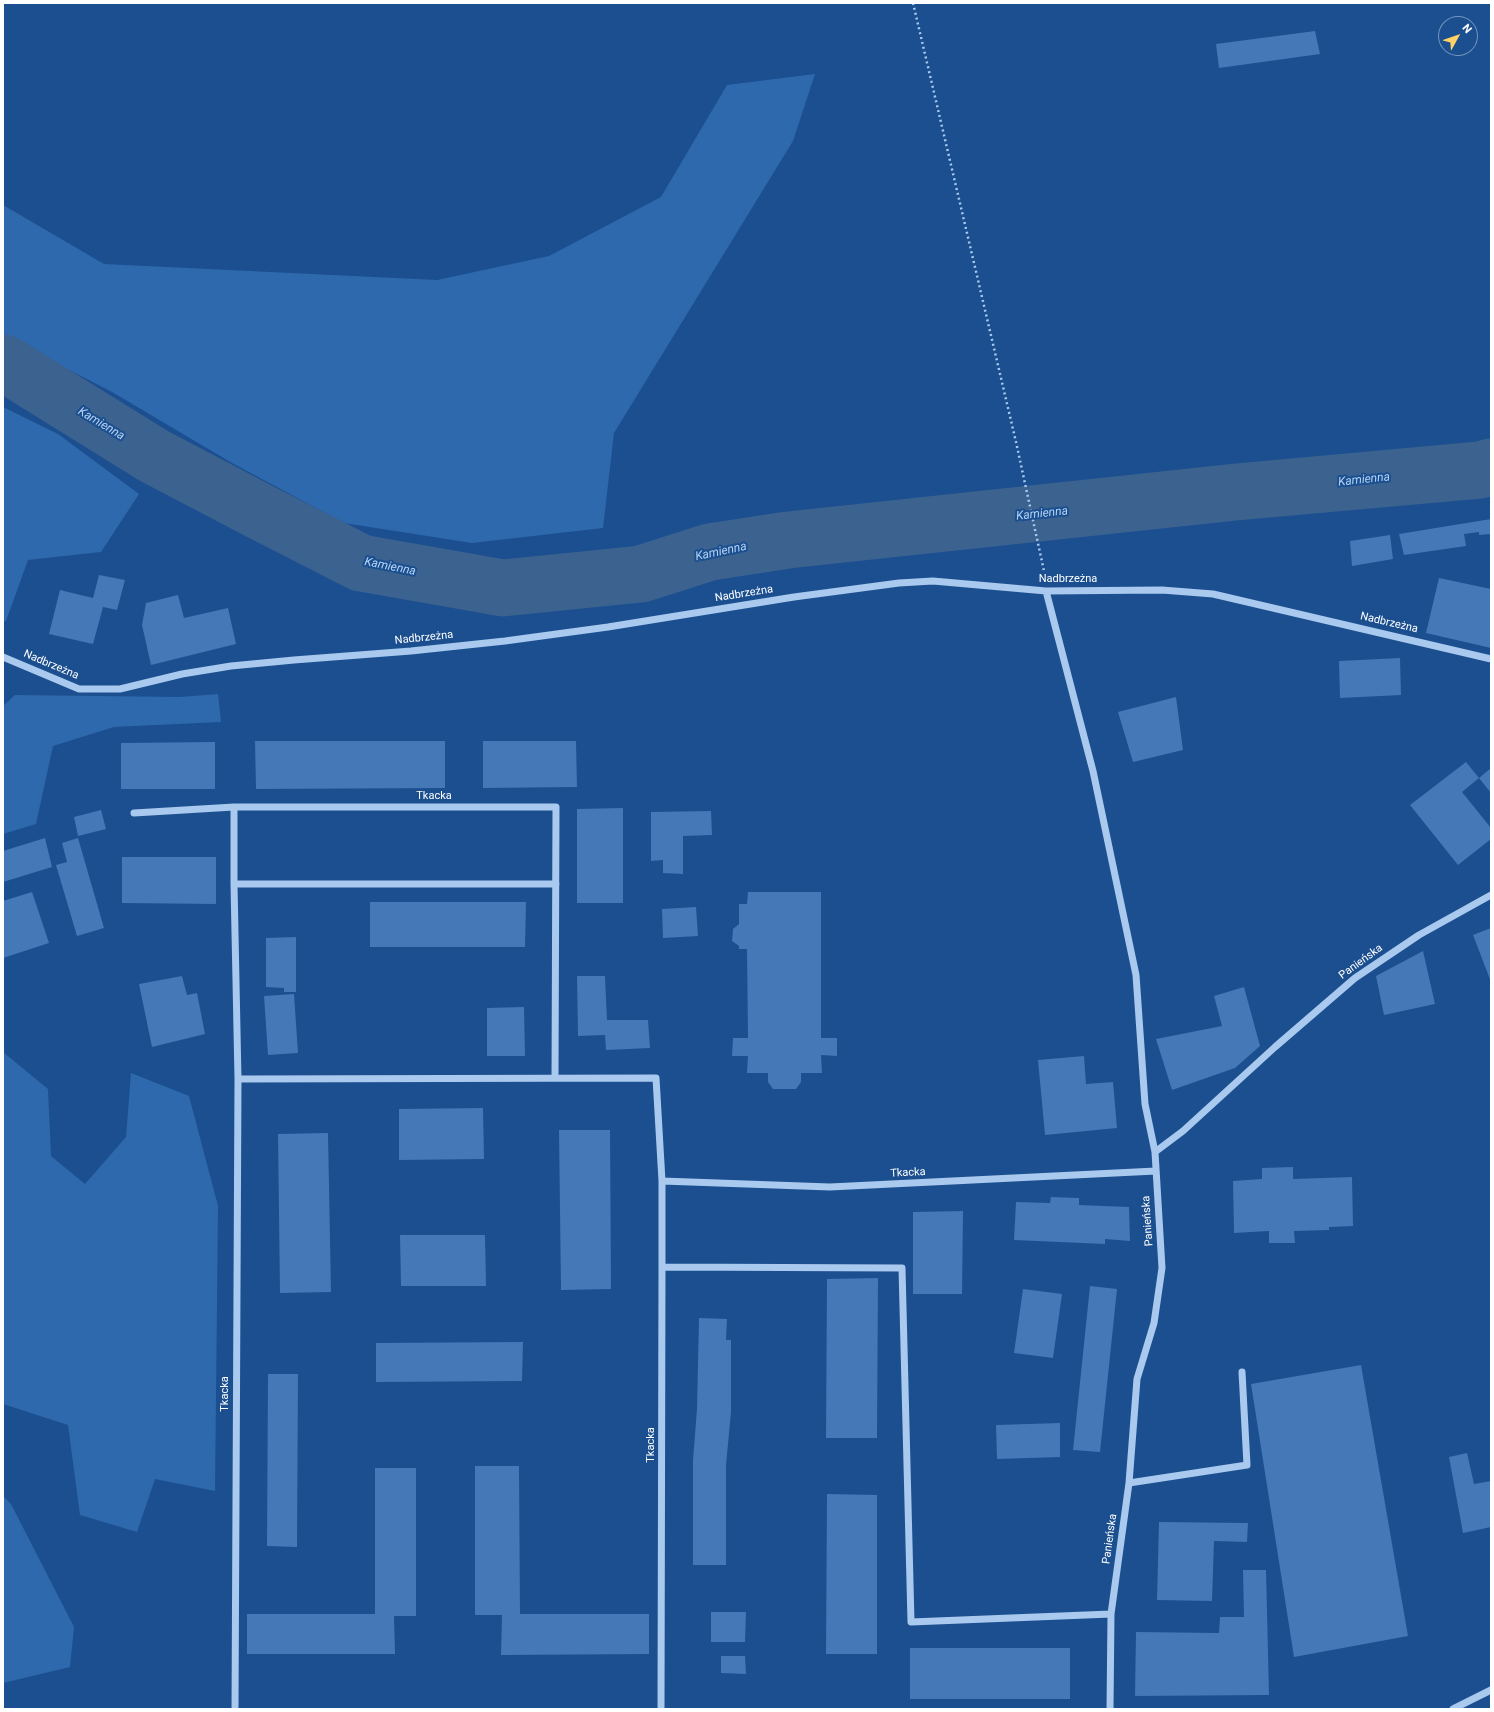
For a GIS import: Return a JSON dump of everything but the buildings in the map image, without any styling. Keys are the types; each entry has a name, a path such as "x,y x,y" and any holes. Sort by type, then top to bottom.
{"street":[{"name":"Nadbrzeżna","path":"3,657 79,689 120,689 182,674 231,666 411,651 505,641 608,627 794,597 899,583 933,581 1046,591 1162,590 1213,594 1491,659"},
{"path":"1046,591 1093,771 1136,975 1145,1104 1155,1152"},
{"name":"Tkacka","path":"134,813 234,807 556,806 555,1078"},
{"name":"Tkacka","path":"234,807 238,1079 235,1709"},
{"path":"234,884 556,884"},
{"name":"Panieńska","path":"1110,1709 1111,1614 1129,1483 1137,1379 1154,1323 1162,1268 1155,1152 1183,1131 1275,1047 1355,978 1419,935 1491,895"},
{"name":"Tkacka","path":"238,1079 656,1078 662,1181 661,1709"},
{"name":"Tkacka","path":"662,1181 830,1187 1156,1172"},
{"path":"662,1267 902,1268 911,1622 1111,1614"},
{"path":"1129,1483 1247,1465 1242,1372"},
{"path":"1453,1709 1491,1690"}],"path":[{"path":"913,3 1016,442 1045,576"}],"shaded area":[{"path":"815,74 793,141 614,433 603,528 472,543 344,523 232,463 112,392 3,336 3,205 104,264 437,280 549,256 661,197 727,85"},
{"path":"3,407 58,434 139,494 101,552 28,560 6,621 3,621"},
{"path":"218,694 221,722 114,727 53,746 36,824 3,834 3,706 15,695 180,697"},
{"path":"3,1052 48,1089 51,1156 85,1184 126,1137 131,1073 189,1096 218,1206 215,1491 155,1479 137,1532 80,1515 68,1425 3,1404"},
{"path":"3,1496 11,1504 74,1627 70,1667 3,1683"}],"waterway":[{"name":"Kamienna","path":"3,363 154,456 361,563 503,588 641,574 710,552 788,540 1236,492 1480,470 1491,467"}]}
